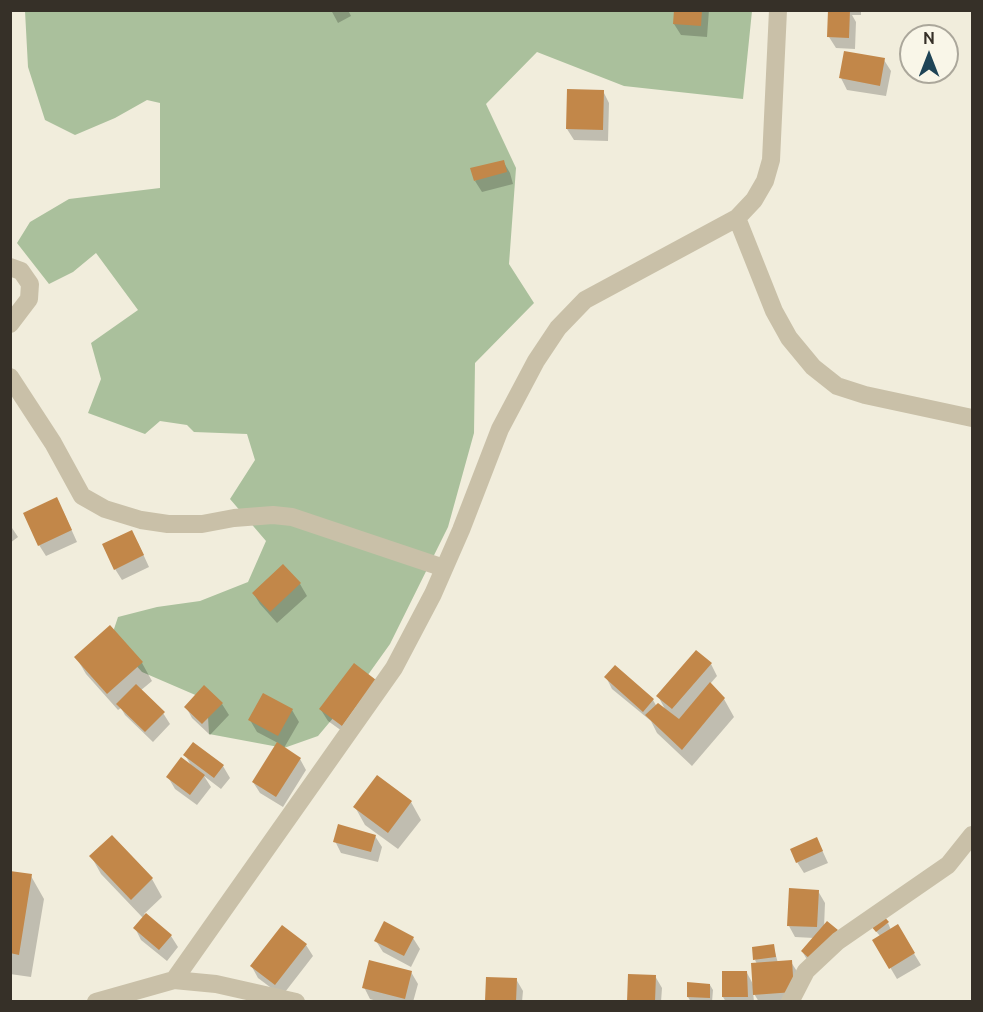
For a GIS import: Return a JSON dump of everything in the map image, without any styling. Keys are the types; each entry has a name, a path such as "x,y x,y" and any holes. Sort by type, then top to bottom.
{"street":[{"path":"174,980 394,668 433,594 500,429 536,361 558,328 585,300 736,218 754,200 765,181 771,160 778,10"},
{"path":"736,218 774,311 789,338 813,367 837,386 865,396 972,418"},
{"path":"10,267 21,271 30,284 29,299 10,324"},
{"path":"10,377 53,443 82,496 105,509 141,520 168,524 202,524 273,514 292,517 444,568"},
{"path":"790,1002 806,971 838,941 948,865 972,835"},
{"path":"96,1002 174,980 216,984 296,1002"}],"green space":[{"path":"25,11 752,11 743,99 624,86 537,52 486,104 516,168 509,264 534,303 475,363 474,433 448,527 390,644 360,686 318,736 284,748 209,734 207,700 142,672 111,638 118,617 157,607 200,601 248,582 266,541 230,499 255,460 247,434 194,432 187,425 160,421 145,434 88,413 101,379 91,343 138,310 96,253 73,272 49,284 17,243 30,222 69,199 160,188 160,103 147,100 115,118 75,135 45,120 28,67"}],"building":[{"path":"674,10 702,10 701,26 673,24"},
{"path":"828,10 850,10 849,38 827,37"},
{"path":"844,51 885,58 880,86 839,78"},
{"path":"567,89 604,90 603,130 566,129"},
{"path":"504,160 507,172 474,181 470,168"},
{"path":"57,497 72,530 38,546 23,513"},
{"path":"132,530 144,555 114,570 102,544"},
{"path":"283,564 301,583 270,612 252,593"},
{"path":"110,625 143,662 107,694 74,657"},
{"path":"696,650 712,663 672,709 656,696"},
{"path":"354,663 376,680 342,726 319,709"},
{"path":"615,665 654,699 643,712 604,677"},
{"path":"710,682 725,698 682,750 645,715 658,703 679,719"},
{"path":"136,684 165,712 145,732 116,704"},
{"path":"204,685 223,703 202,724 184,707"},
{"path":"263,693 293,709 278,736 248,720"},
{"path":"193,742 224,765 214,778 183,755"},
{"path":"277,742 301,758 276,797 252,782"},
{"path":"181,757 205,775 190,795 166,777"},
{"path":"377,775 412,801 388,833 353,807"},
{"path":"338,824 376,835 371,852 333,842"},
{"path":"112,835 153,878 131,900 89,856"},
{"path":"817,837 823,851 796,863 790,849"},
{"path":"10,871 32,874 19,955 10,953"},
{"path":"789,888 819,890 817,927 787,926"},
{"path":"146,913 172,935 159,950 133,928"},
{"path":"882,914 889,922 876,932 870,925"},
{"path":"384,921 414,937 404,956 374,941"},
{"path":"827,921 838,930 811,960 801,951"},
{"path":"898,924 915,953 889,969 872,940"},
{"path":"282,925 307,944 275,985 250,966"},
{"path":"774,944 776,957 753,960 752,947"},
{"path":"369,960 412,971 405,999 362,988"},
{"path":"792,960 794,992 753,995 751,963"},
{"path":"722,971 747,971 748,997 722,997"},
{"path":"628,974 656,975 655,1002 627,1002"},
{"path":"486,977 517,978 516,1002 485,1001"},
{"path":"687,982 710,984 710,998 687,997"}]}
